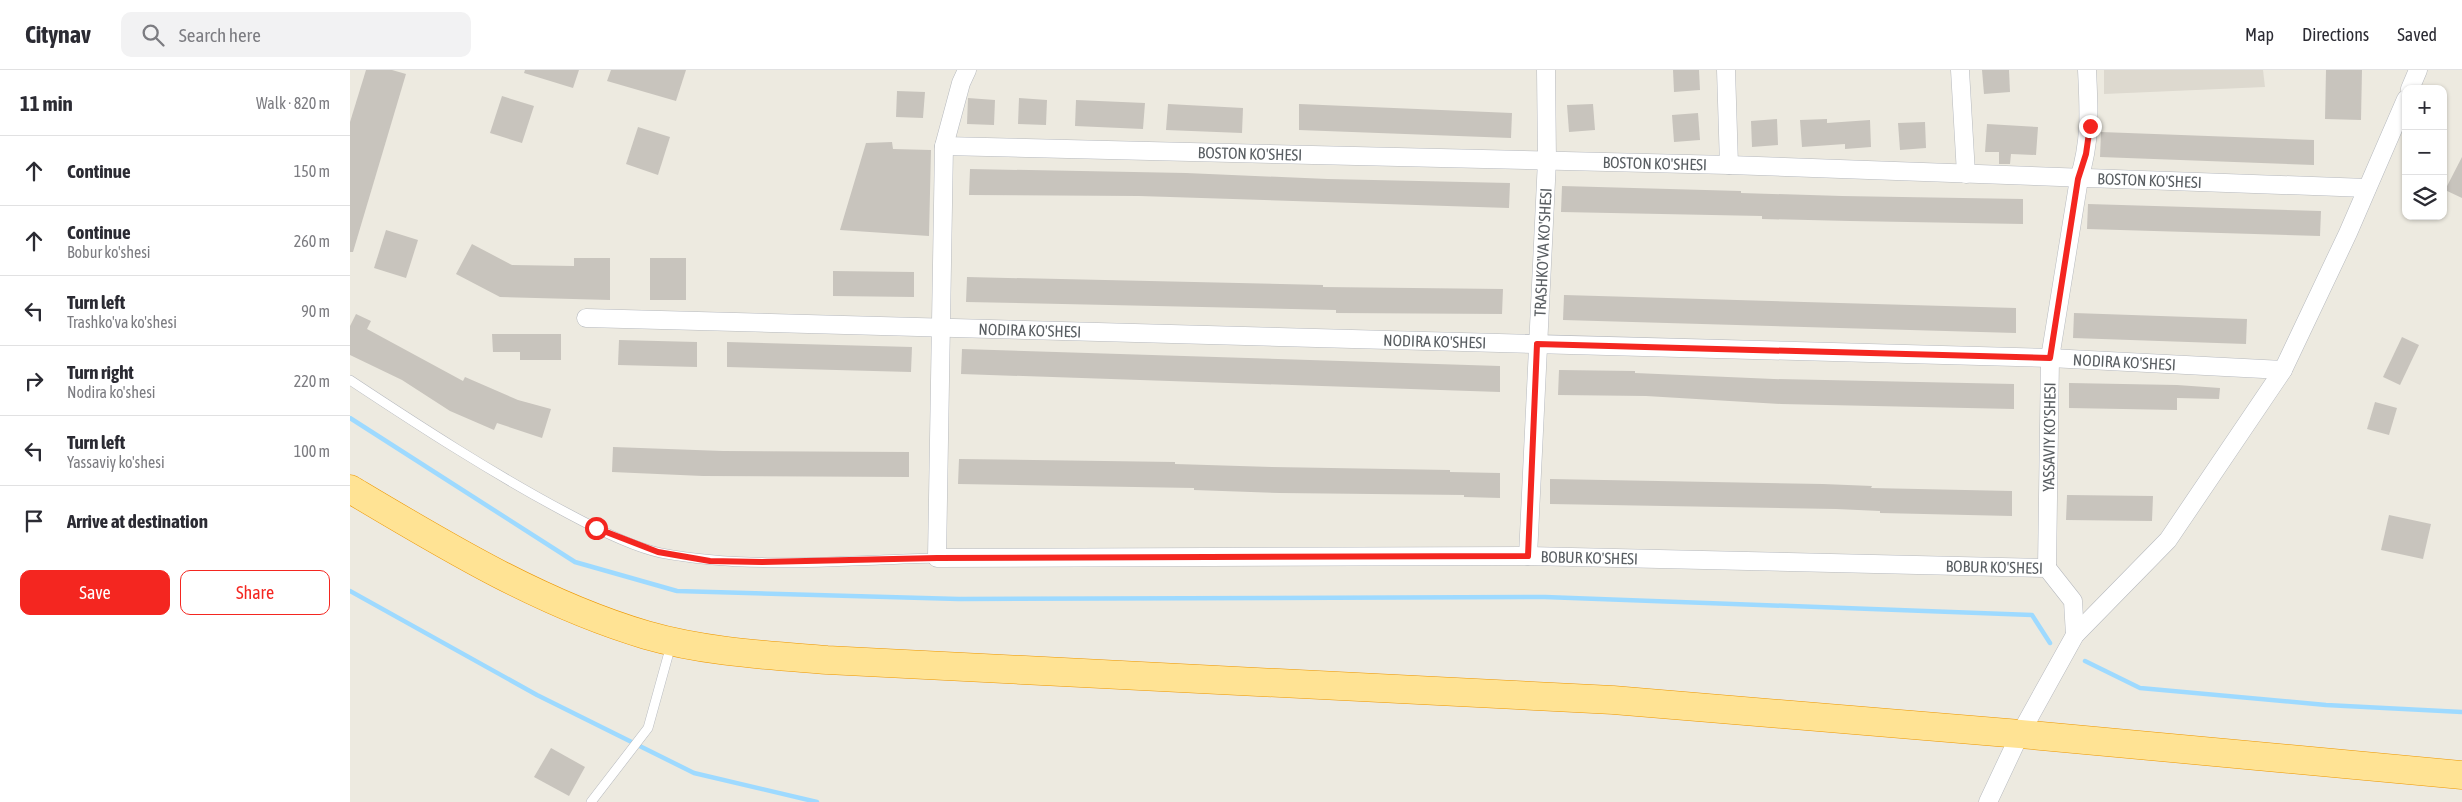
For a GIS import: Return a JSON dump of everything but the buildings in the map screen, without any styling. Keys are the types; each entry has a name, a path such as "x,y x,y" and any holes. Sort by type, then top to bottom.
{"highway":[{"path":"350,489 442,544 600,620 672,641 748,654 826,660 1613,700 2020,734 2462,775"}],"street":[{"path":"937,558 939,327 944,146 961,83 967,70"},
{"name":"TRASHKO'VA KO'SHESI","path":"1528,556 1547,160 1546,70"},
{"path":"1726,70 1729,165"},
{"path":"1960,70 1966,174"},
{"name":"YASSAVIY KO'SHESI","path":"2047,568 2050,358 2078,179 2086,154 2090,126 2087,70"},
{"path":"2412,85 2418,70"},
{"path":"1988,802 2020,734 2074,635 2168,540 2282,370 2336,258 2402,107"},
{"name":"BOSTON KO'SHESI","path":"944,146 1729,165 2367,188"},
{"name":"NODIRA KO'SHESI","path":"586,318 2050,358 2282,370"},
{"name":"BOBUR KO'SHESI","path":"937,558 1528,556 2047,568 2073,601 2074,635"}],"lane":[{"path":"350,380 426,430 539,498 596,528 658,552 710,561 937,558"},
{"path":"591,802 648,728 672,641"}],"shaded area":[{"path":"2104,70 2263,70 2265,87 2104,94"}],"waterway":[{"path":"350,418 575,562 677,591 959,599 1545,597 2032,615 2050,643"},
{"path":"350,591 537,695 694,773 817,802"},
{"path":"2085,661 2140,688 2326,705 2462,712"}],"route":[{"path":"596,528 658,552 710,561 762,562 937,558 1528,556 1537,344 2050,358 2078,179 2086,154 2090,126"}]}
